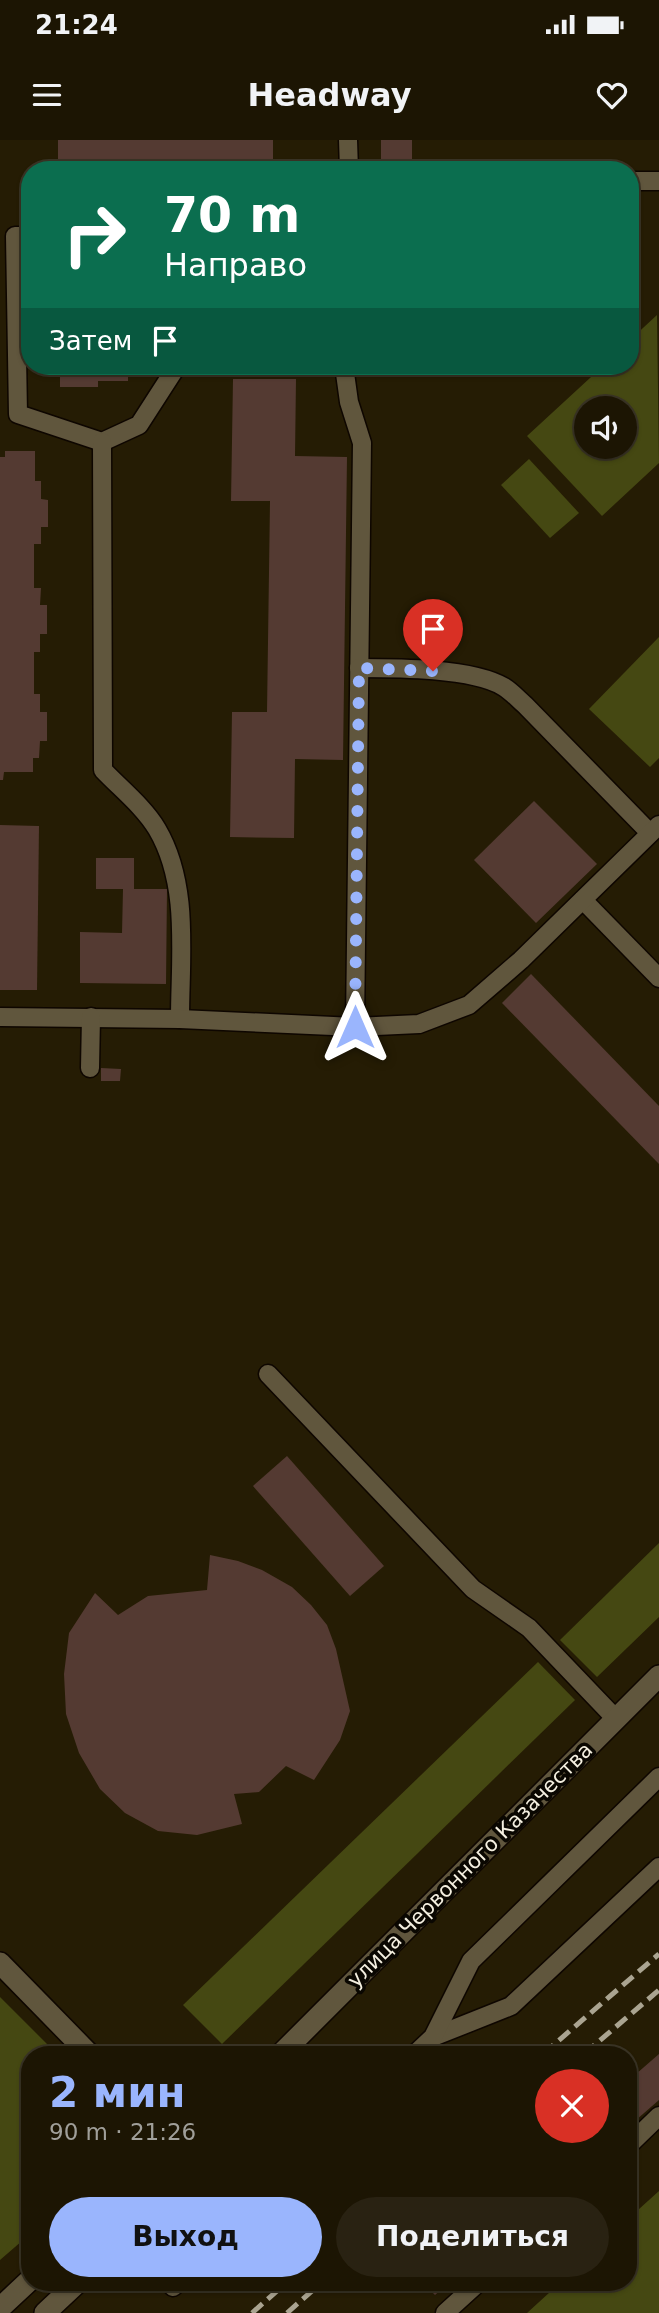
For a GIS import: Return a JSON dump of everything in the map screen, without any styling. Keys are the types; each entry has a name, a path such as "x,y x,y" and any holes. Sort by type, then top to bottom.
{"street":[{"name":"улица Червонного Казачества","path":"289,2046 659,1676"},
{"path":"0,1963 81,2046"},
{"path":"0,2308 21,2288"},
{"path":"45,2313 68,2291"}],"lane":[{"path":"348,140 349,161"},
{"path":"639,181 659,181"},
{"path":"21,236 15,236 8,316 18,414 102,442 139,425 171,375"},
{"path":"345,375 349,402 362,443 355,1027"},
{"path":"102,442 103,770 156,827 172,859 179,889 180,1019"},
{"path":"0,1017 180,1019 355,1027 419,1024 468,1005 521,960 655,829 503,686 458,673 409,668 359,668"},
{"path":"583,900 659,978"},
{"path":"90,1068 91,1017"},
{"path":"268,1374 473,1589 529,1628 616,1719"},
{"path":"423,2046 433,2037 471,1961 659,1777"},
{"path":"433,2037 511,2006 659,1867"},
{"path":"637,2137 659,2116"},
{"path":"445,2313 469,2291"}],"shaded area":[{"path":"657,315 659,463 602,516 527,436 593,375 639,375 639,332"},
{"path":"529,459 579,513 550,538 501,485"},
{"path":"659,637 659,758 650,767 589,709"},
{"path":"659,1543 659,1617 597,1677 560,1640"},
{"path":"538,1662 575,1700 222,2044 183,2005"},
{"path":"0,1997 49,2046 21,2046 21,2242 0,2260"},
{"path":"659,2191 659,2313 527,2313 551,2291 637,2291 637,2211"}],"building":[{"path":"58,140 273,140 273,160 58,161"},
{"path":"381,140 412,140 412,161 381,161"},
{"path":"60,375 128,375 128,381 98,381 98,387 60,387"},
{"path":"233,379 296,379 295,456 347,457 343,760 295,759 294,838 230,837 232,712 267,712 270,501 231,501"},
{"path":"5,451 35,451 35,481 41,481 41,499 48,500 48,527 41,527 41,544 34,544 34,588 41,588 40,605 47,605 47,634 40,634 40,652 34,652 34,694 40,694 40,712 47,712 47,741 40,741 39,758 33,758 33,772 4,772 3,780 0,780 0,457 5,457"},
{"path":"534,801 597,864 536,923 474,860"},
{"path":"0,825 39,826 37,990 0,990"},
{"path":"96,858 134,858 134,889 167,889 166,984 80,983 80,932 122,933 123,889 96,889"},
{"path":"531,974 659,1106 659,1164 502,1003"},
{"path":"101,1068 121,1069 120,1081 101,1081"},
{"path":"287,1456 384,1566 350,1596 253,1486"},
{"path":"210,1555 262,1570 292,1587 311,1605 327,1625 336,1649 350,1711 340,1740 314,1780 286,1766 259,1792 234,1794 242,1824 197,1835 158,1831 125,1813 100,1789 79,1753 66,1714 64,1674 69,1633 95,1593 118,1615 148,1596 207,1590"},
{"path":"659,2054 659,2100 637,2119 637,2073"}],"railway":[{"path":"552,2046 659,1954"},
{"path":"593,2046 659,1990"},
{"path":"252,2313 277,2291"},
{"path":"287,2313 312,2291"}],"route":[{"path":"355,1027 359,668 433,671"}]}
